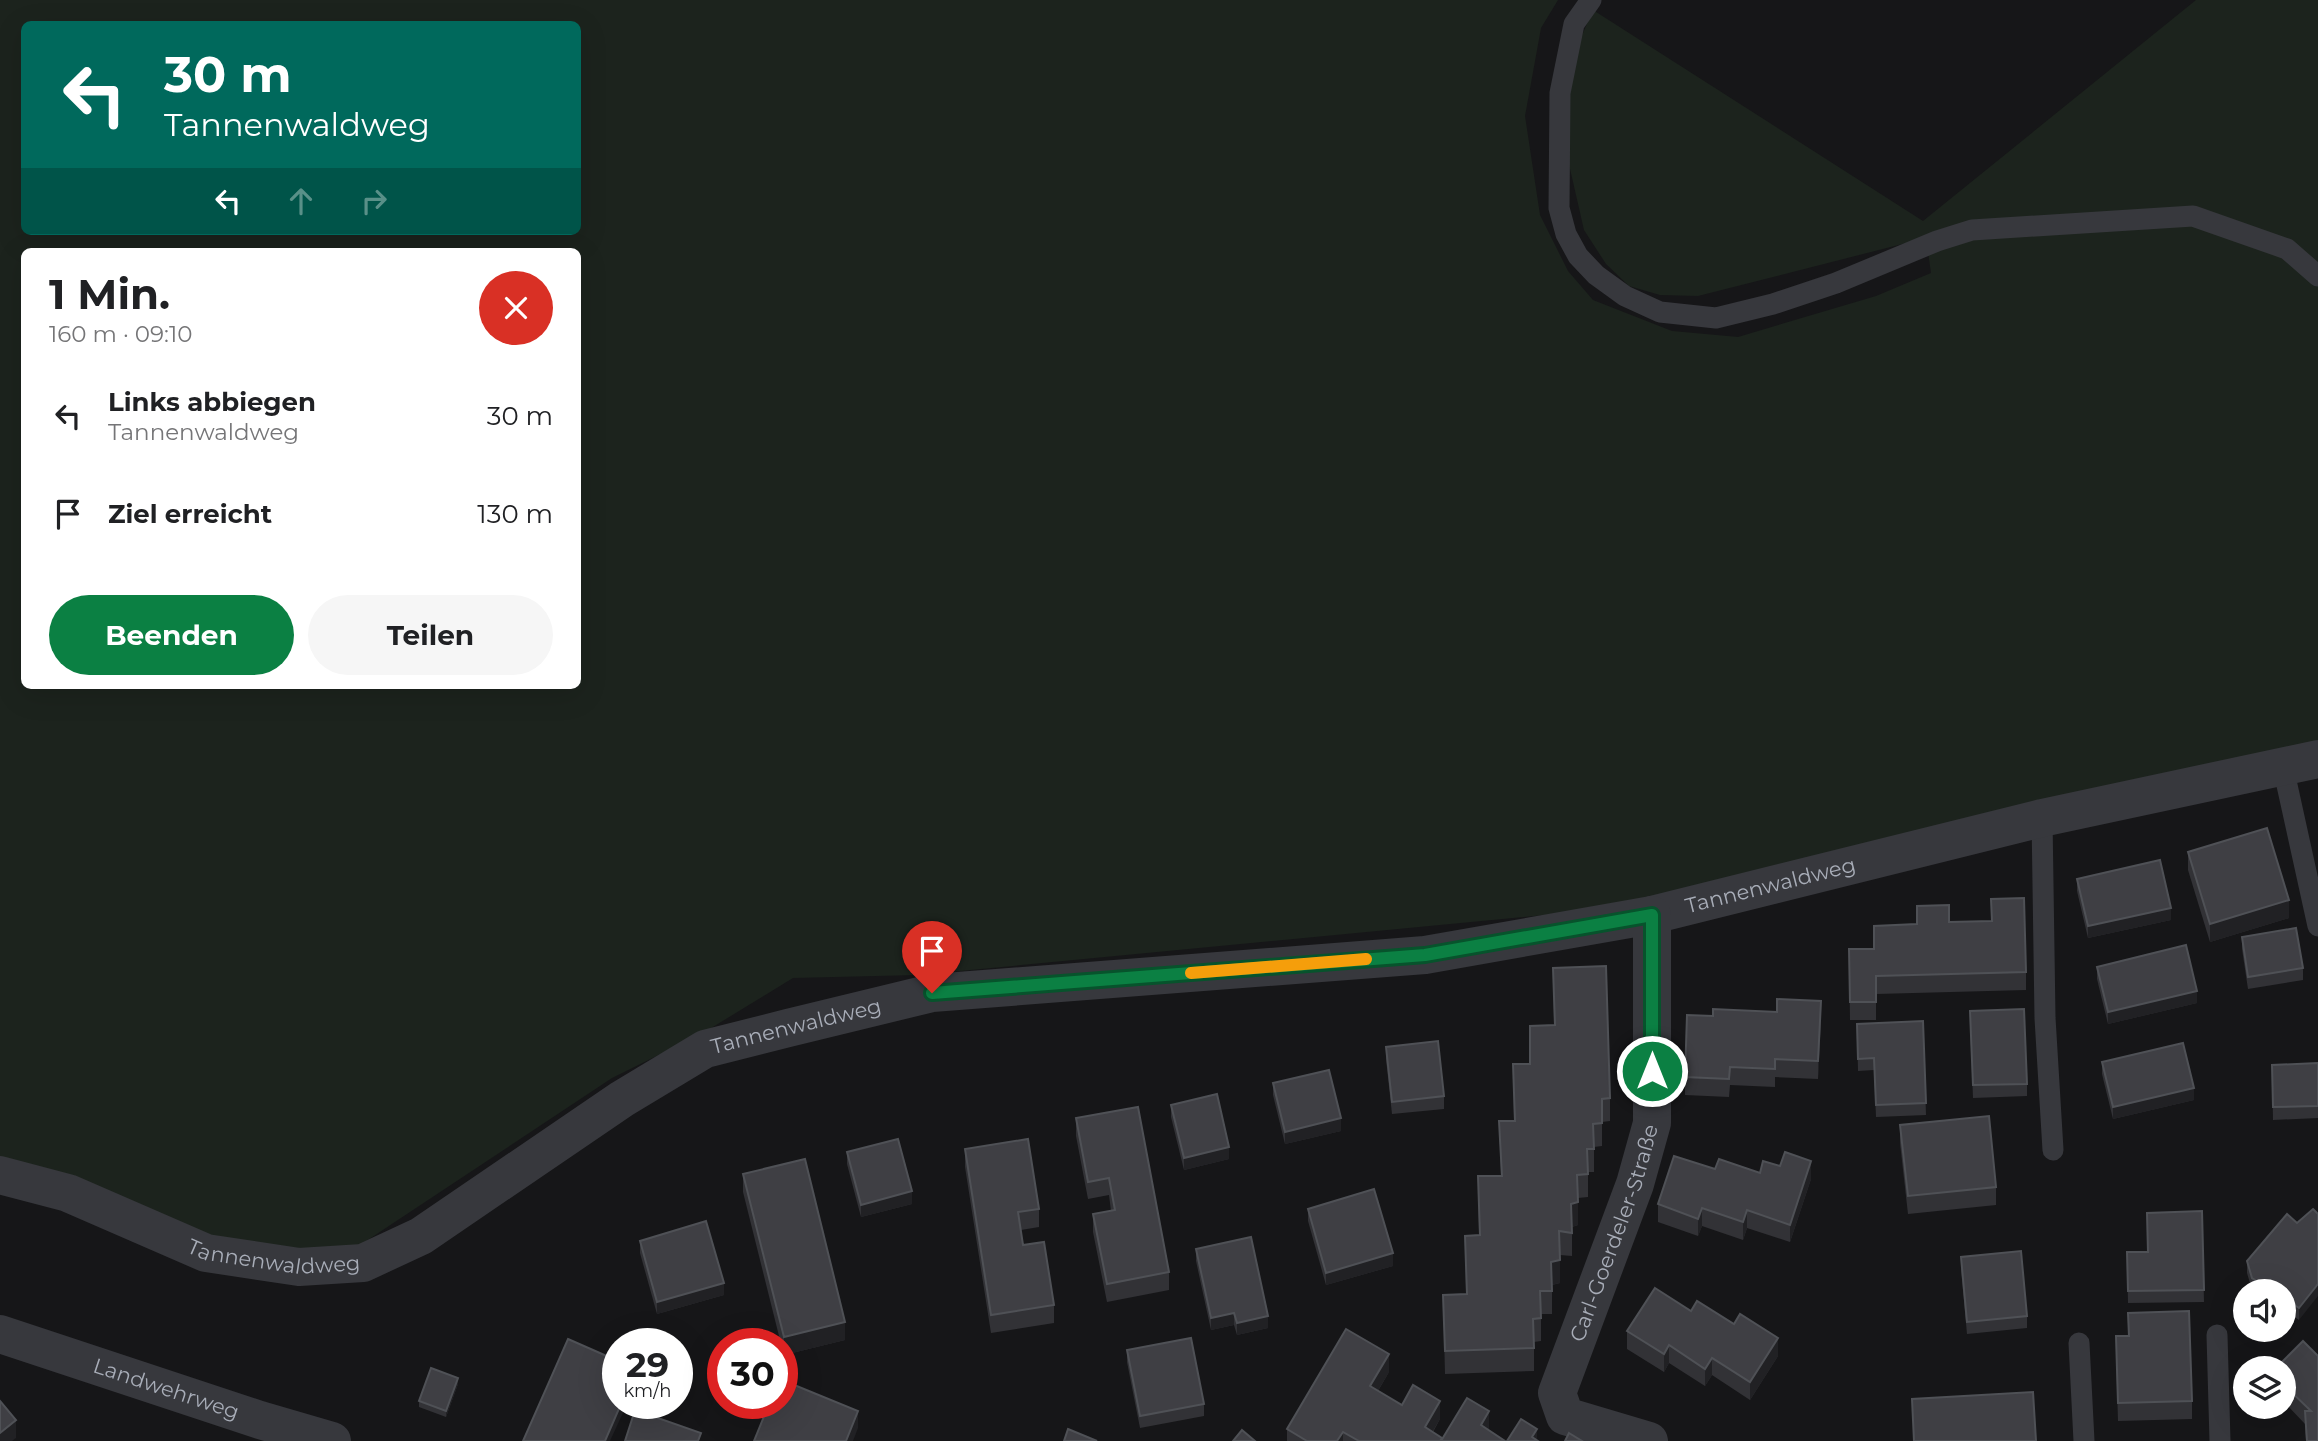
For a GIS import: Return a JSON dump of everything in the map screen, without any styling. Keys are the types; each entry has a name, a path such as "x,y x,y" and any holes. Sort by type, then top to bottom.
{"street":[{"name":"Tannenwaldweg","path":"0,1175 68,1193 206,1253 299,1267 363,1263 421,1236 622,1099 705,1049 932,993 1425,955 1652,915 2042,818 2301,763"},
{"name":"Carl-Goerdeler-Straße","path":"1649,1441 1565,1416 1557,1393 1635,1184 1652,1123 1652,915"},
{"name":"Landwehrweg","path":"0,1334 331,1441"}],"lane":[{"path":"1588,4 1574,24 1560,93 1559,208 1566,234 1578,256 1596,275 1625,296 1660,312 1716,318 1773,304 1836,283 1937,241 1972,230 2193,216 2287,249 2318,276"},
{"path":"2301,763 2318,926"},
{"path":"2042,818 2045,1018 2053,1150"},
{"path":"2217,1335 2220,1441"},
{"path":"2079,1343 2084,1441"}],"shaded area":[{"path":"0,0 1558,0 1541,28 1525,116 1540,215 1568,271 1593,300 1672,331 1738,337 1876,296 1931,273 1926,238 1698,296 1660,295 1629,286 1606,264 1584,230 1565,147 1572,58 1593,10 1923,221 2196,0 2318,0 2318,744 1618,908 918,975 793,978 703,1033 612,1078 339,1259 208,1251 0,1172"}],"building":[{"path":"2267,828 2289,900 2210,924 2188,852"},
{"path":"2160,860 2171,908 2088,926 2077,879"},
{"path":"2024,898 2026,972 1876,976 1876,1002 1850,1002 1849,949 1874,949 1874,926 1917,924 1917,906 1949,905 1949,922 1992,921 1991,899"},
{"path":"2296,928 2303,968 2248,977 2242,937"},
{"path":"2186,945 2197,991 2108,1012 2097,967"},
{"path":"1606,966 1610,1098 1602,1099 1602,1123 1593,1124 1594,1149 1587,1149 1588,1174 1577,1175 1578,1202 1571,1204 1572,1233 1559,1231 1560,1260 1551,1262 1552,1291 1540,1291 1541,1318 1533,1319 1534,1348 1445,1351 1443,1295 1467,1294 1465,1236 1480,1235 1478,1176 1502,1176 1499,1121 1515,1121 1513,1064 1530,1064 1530,1026 1555,1025 1553,968"},
{"path":"1777,999 1821,1001 1818,1061 1775,1059 1775,1069 1730,1067 1729,1079 1685,1077 1687,1015 1713,1016 1713,1009 1777,1012"},
{"path":"2024,1009 2027,1084 1973,1085 1970,1011"},
{"path":"1923,1021 1926,1103 1876,1105 1874,1058 1858,1059 1857,1024"},
{"path":"1438,1041 1444,1096 1392,1102 1386,1047"},
{"path":"2183,1043 2194,1088 2113,1107 2102,1062"},
{"path":"2318,1063 2318,1106 2273,1107 2272,1065"},
{"path":"1329,1070 1341,1118 1285,1132 1273,1083"},
{"path":"1217,1094 1229,1147 1184,1158 1171,1105"},
{"path":"1138,1107 1169,1272 1107,1284 1093,1214 1115,1210 1109,1178 1088,1182 1076,1118"},
{"path":"1989,1116 1996,1187 1908,1196 1900,1125"},
{"path":"898,1139 912,1191 861,1205 847,1152"},
{"path":"1028,1139 1039,1209 1018,1212 1023,1245 1044,1242 1054,1305 991,1315 965,1149"},
{"path":"1785,1152 1811,1161 1790,1225 1747,1210 1743,1222 1702,1208 1698,1219 1658,1204 1674,1156 1715,1169 1719,1159 1760,1173 1763,1161 1780,1166"},
{"path":"805,1159 845,1322 798,1334 798,1328 782,1328 743,1174"},
{"path":"1374,1189 1393,1253 1326,1273 1308,1209"},
{"path":"2313,1209 2318,1214 2318,1284 2299,1308 2296,1306 2296,1279 2254,1279 2247,1261 2287,1214 2297,1223"},
{"path":"2202,1211 2204,1290 2128,1291 2127,1252 2148,1252 2147,1213"},
{"path":"706,1221 724,1283 657,1302 640,1241"},
{"path":"1251,1237 1268,1316 1237,1323 1234,1313 1211,1318 1196,1249"},
{"path":"2021,1251 2027,1316 1967,1322 1961,1257"},
{"path":"1655,1288 1691,1311 1697,1301 1734,1324 1740,1314 1778,1338 1750,1382 1712,1358 1705,1369 1669,1345 1664,1354 1627,1331"},
{"path":"2189,1311 2192,1401 2118,1403 2116,1336 2129,1336 2128,1313"},
{"path":"1346,1329 1389,1354 1370,1386 1402,1405 1413,1385 1440,1401 1425,1427 1442,1438 1440,1441 1359,1441 1343,1432 1337,1441 1307,1441 1287,1429"},
{"path":"1191,1338 1204,1404 1140,1416 1127,1350"},
{"path":"568,1339 602,1354 602,1419 615,1419 605,1441 523,1441"},
{"path":"2303,1341 2318,1356 2318,1441 2307,1441 2305,1411 2311,1411 2296,1397 2296,1356 2288,1356"},
{"path":"431,1368 458,1378 446,1411 419,1401"},
{"path":"798,1387 858,1411 846,1441 754,1441 763,1419 798,1419"},
{"path":"2033,1392 2036,1441 1914,1441 1912,1399"},
{"path":"1467,1398 1489,1411 1481,1425 1505,1441 1441,1441"},
{"path":"0,1401 16,1420 0,1433"},
{"path":"632,1419 661,1419 701,1433 698,1441 625,1441"},
{"path":"1521,1419 1537,1429 1532,1437 1538,1441 1507,1441"},
{"path":"1068,1429 1097,1441 1064,1441"},
{"path":"1242,1430 1255,1441 1233,1441"},
{"path":"1569,1433 1582,1441 1565,1441"}],"slow traffic":[{"path":"1191,973 1366,959"}],"route":[{"path":"932,993 1425,955 1652,915 1652,1071"}]}
